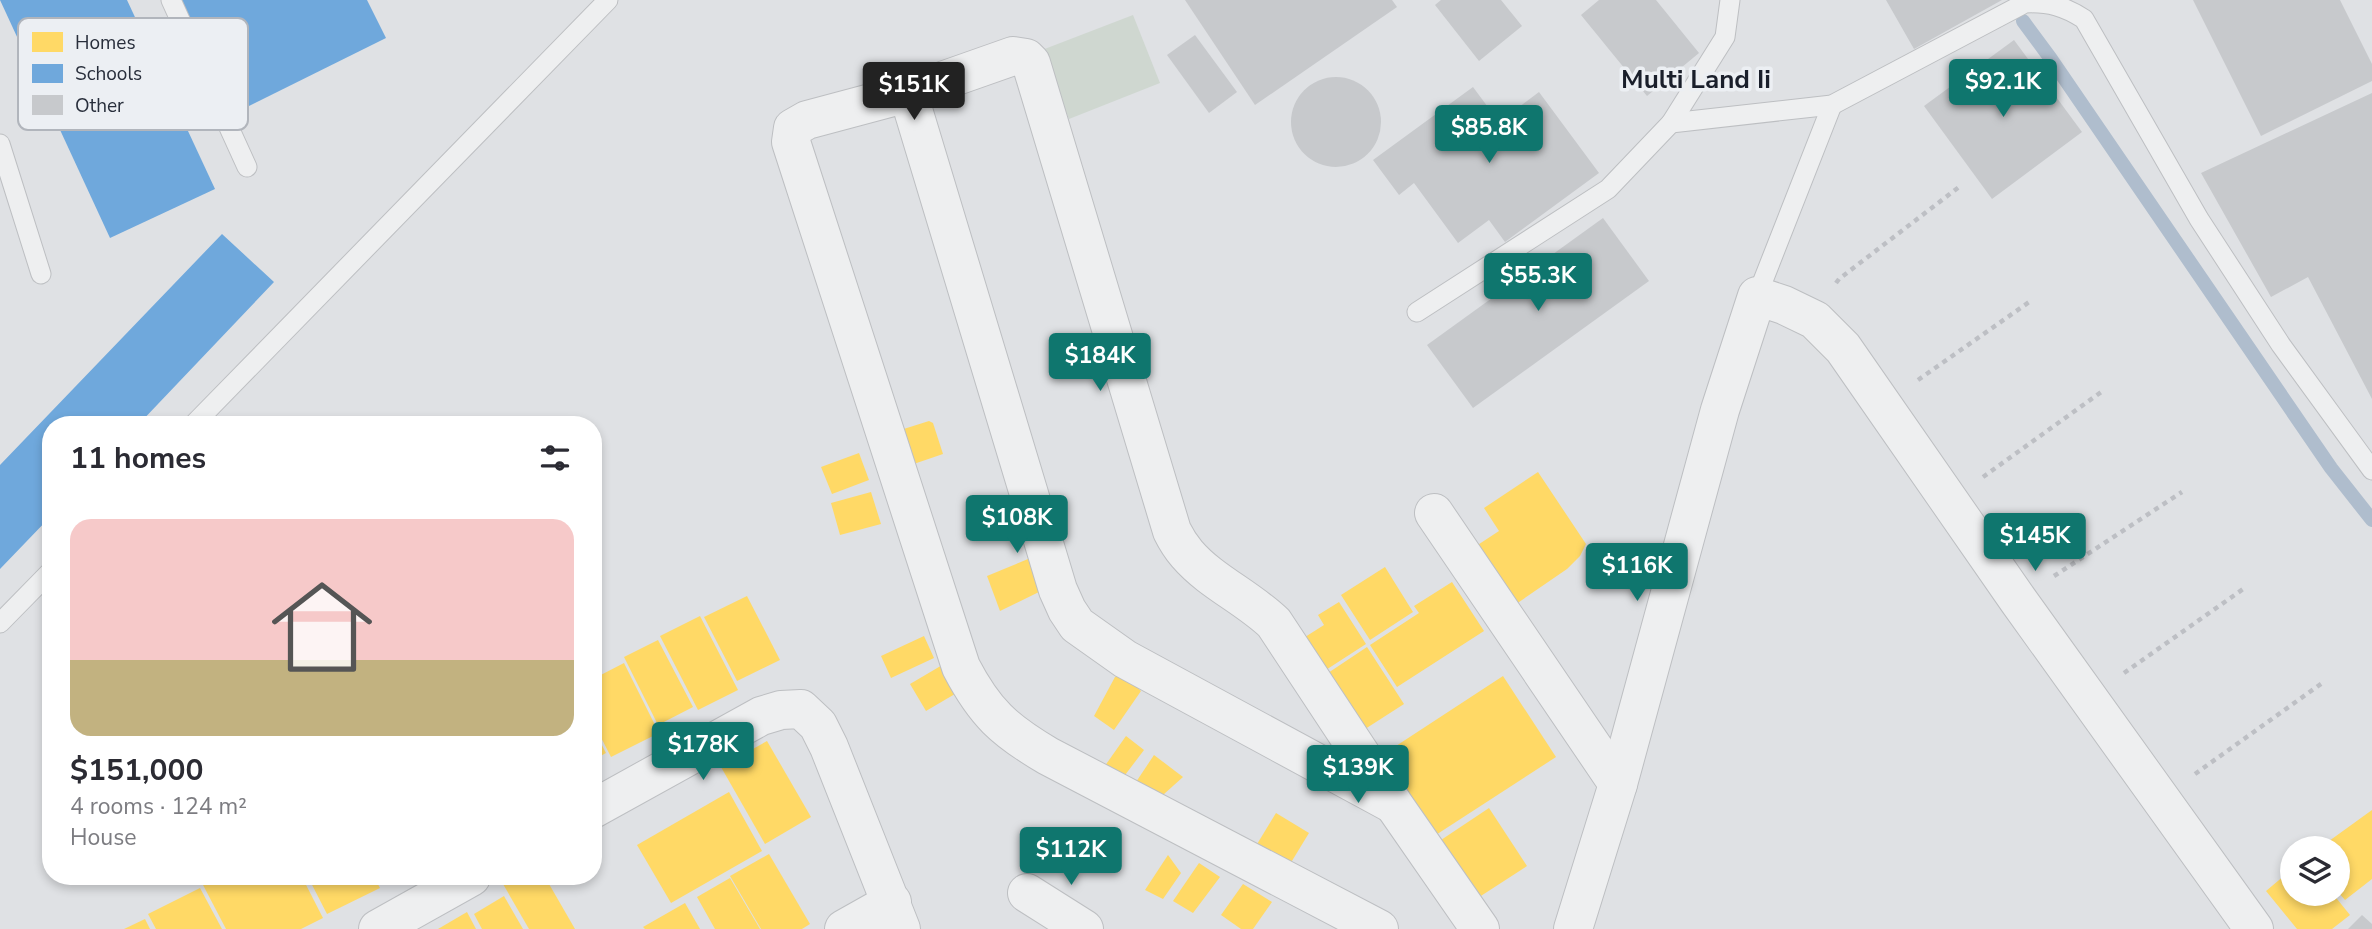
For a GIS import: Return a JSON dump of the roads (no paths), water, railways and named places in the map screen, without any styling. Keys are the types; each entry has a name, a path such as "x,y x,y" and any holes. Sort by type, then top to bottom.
{"street":[{"path":"1379,929 1048,756 1018,738 992,717 975,695 961,667 791,142 793,128 799,123 908,93 1013,56 1026,58 1031,63 1171,531 1186,554 1207,572 1256,605 1274,623 1480,929"},
{"path":"908,93 1058,590 1072,618 1098,642 1125,659 1394,805"},
{"path":"1573,929 1618,785 1720,410 1757,296 1815,320 1843,348 2018,600 2254,929"},
{"path":"1433,513 1618,785"},
{"path":"602,804 761,716 781,710 802,709 818,725 829,747 896,915 844,929"},
{"path":"378,929 448,885"},
{"path":"1027,893 1084,929"}],"lane":[{"path":"171,0 179,18"},
{"path":"202,416 608,0"},
{"path":"1417,312 1608,188 1671,123 1724,37 1730,0"},
{"path":"1671,123 1832,105 2025,3 2048,2 2067,8 2084,19 2199,219 2281,345 2372,470"},
{"path":"1757,296 1832,105"},
{"path":"230,130 247,167"},
{"path":"0,144 41,274"},
{"path":"0,623 42,580"}],"waterway":[{"path":"2023,21 2331,468 2372,520"}],"district":[{"name":"Multi Land Ii","path":"1696,79"}]}
